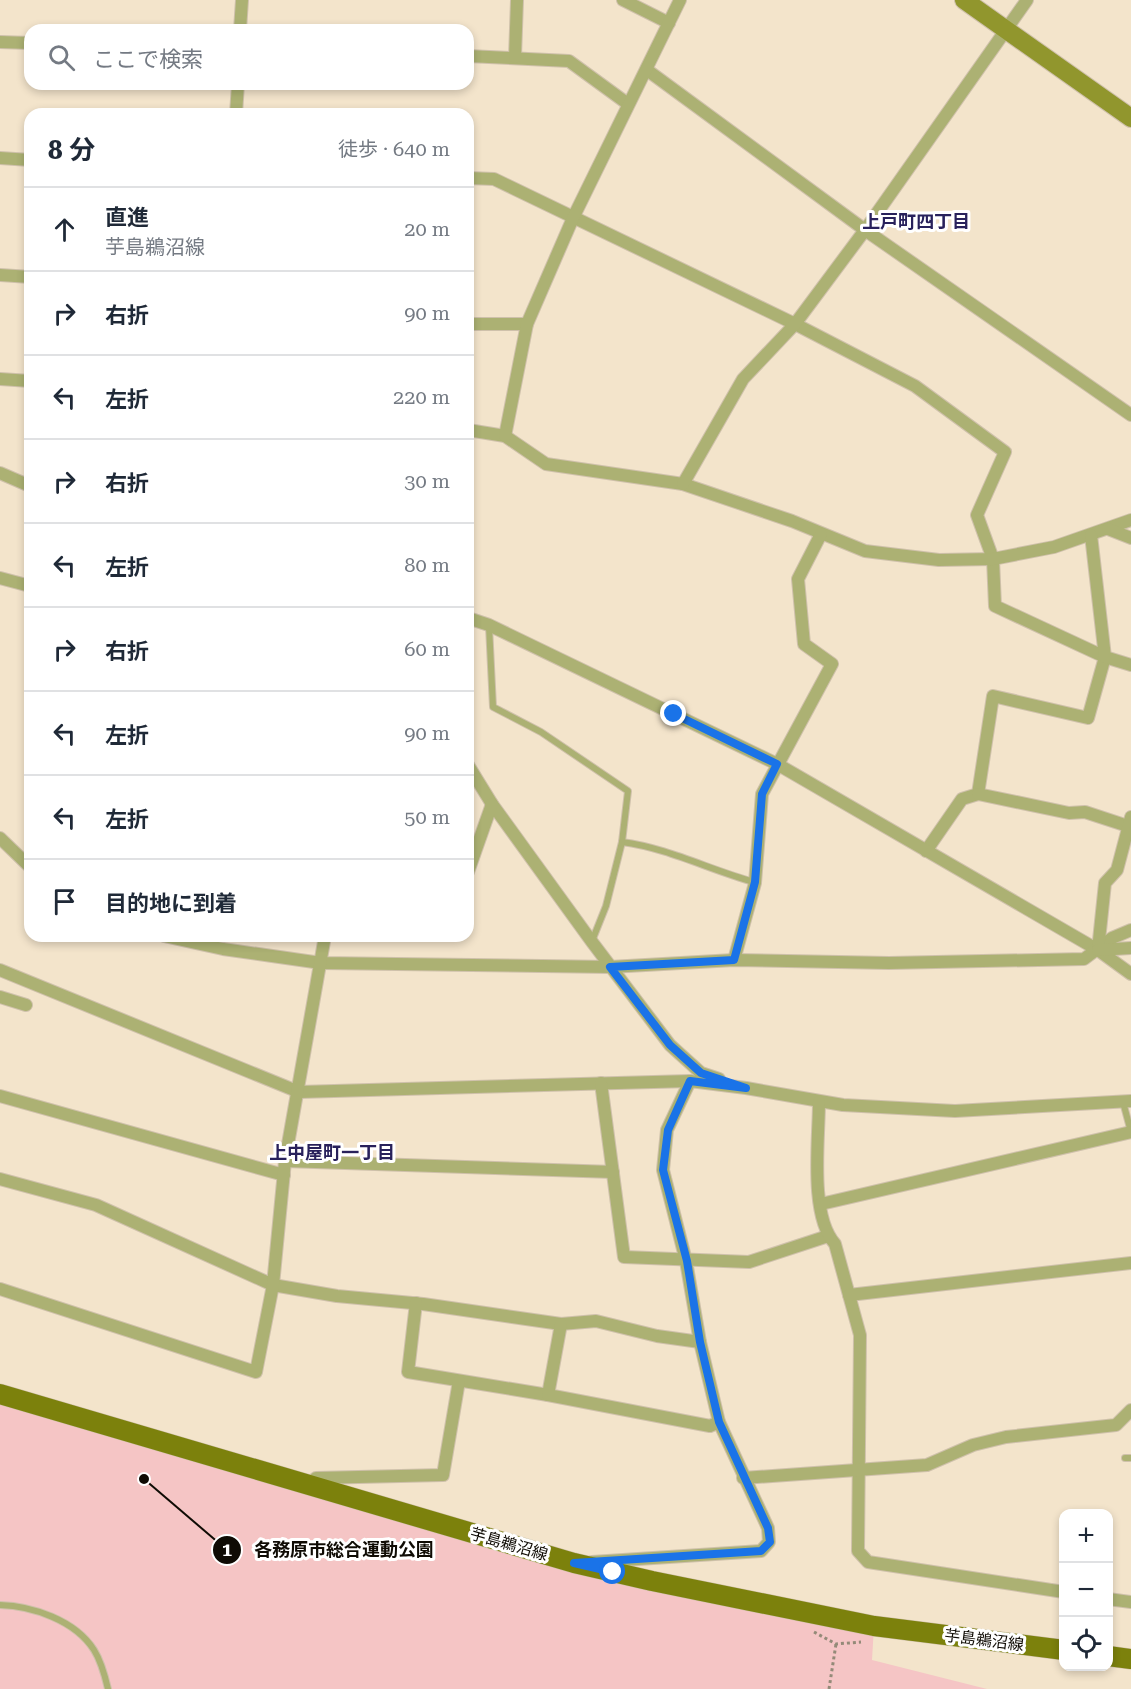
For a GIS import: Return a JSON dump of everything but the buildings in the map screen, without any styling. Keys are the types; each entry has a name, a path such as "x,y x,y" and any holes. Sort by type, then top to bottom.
{"main road":[{"name":"芋島鵜沼線","path":"0,1394 574,1563 874,1626 1059,1649"},
{"path":"1113,1657 1131,1659"}],"street":[{"path":"240,24 242,0"},
{"path":"514,57 517,0"},
{"path":"623,0 669,23"},
{"path":"505,436 527,324 573,218 680,0"},
{"path":"964,0 1131,118"},
{"path":"683,484 742,379 795,324 865,230 1028,0"},
{"path":"0,42 24,43"},
{"path":"474,56 569,61 628,104"},
{"path":"647,70 865,230 1131,415"},
{"path":"236,108 238,90"},
{"path":"0,158 24,159"},
{"path":"474,178 494,179 795,324 915,386 1005,452 977,515 993,559 995,606 1105,657 1131,665"},
{"path":"0,275 24,277"},
{"path":"474,324 527,324"},
{"path":"0,379 24,381"},
{"path":"474,431 505,436 546,464 683,484 865,551 939,560 993,559 1054,547 1131,520"},
{"path":"0,473 24,483"},
{"path":"1107,529 1131,538"},
{"path":"734,960 755,882 762,794 832,664 804,644 798,579 821,534"},
{"path":"978,794 993,696 1089,718 1105,657 1091,535"},
{"path":"0,578 24,584"},
{"path":"474,620 489,625 777,764 1098,950 1131,974"},
{"path":"474,775 492,804 610,967 670,1045 701,1073 746,1088"},
{"path":"926,851 962,799 978,794 1070,813 1085,812 1130,824 1117,870 1105,882 1098,950"},
{"path":"474,855 492,804"},
{"path":"0,838 24,861"},
{"path":"191,942 223,949 321,963 610,967 734,960 889,963 1084,959 1112,938 1131,930"},
{"path":"0,1289 256,1372 273,1285 285,1161 324,942"},
{"path":"1098,950 1131,948"},
{"path":"0,970 299,1092 690,1081 746,1088 819,1102 955,1111 1127,1101"},
{"path":"0,997 26,1005"},
{"path":"574,1563 761,1551 770,1542 768,1528 719,1422 700,1342 687,1261 663,1170 668,1130 690,1081"},
{"path":"601,1083 624,1257 749,1262 828,1236"},
{"path":"0,1096 284,1175"},
{"path":"819,1102 818,1193 828,1236 835,1244 860,1335 858,1551 868,1562 1059,1591"},
{"path":"821,1204 1131,1133"},
{"path":"285,1161 613,1172"},
{"path":"0,1179 96,1205 273,1285 337,1296 416,1303 561,1324 596,1320 657,1336 700,1342"},
{"path":"849,1294 1131,1263"},
{"path":"416,1303 408,1372 548,1395 710,1426 719,1422"},
{"path":"548,1395 561,1324"},
{"path":"309,1485 316,1478 443,1475 459,1381"},
{"path":"743,1478 858,1472 927,1465 973,1445 1006,1437 1116,1425 1131,1410"},
{"path":"1113,1600 1131,1602"}],"lane":[{"path":"489,625 494,707 541,732 628,791 622,842 606,906 592,942"},
{"path":"622,842 653,846 720,872 755,882"},
{"path":"1127,1101 1131,1133"},
{"path":"0,1605 36,1609 71,1628 93,1649 108,1689"}],"path":[{"path":"830,1689 836,1644"}],"shaded area":[{"path":"0,1394 574,1563 874,1626 872,1660 987,1689 0,1689"}],"place":[{"name":"各務原市総合運動公園","path":"144,1479"}],"district":[{"name":"上戸町四丁目","path":"916,221"},
{"name":"上中屋町一丁目","path":"332,1152"}],"route":[{"path":"613,1572 574,1563 761,1551 770,1542 768,1528 719,1422 700,1342 687,1261 663,1170 668,1130 690,1081 746,1088 701,1073 670,1045 610,967 734,960 755,882 762,794 777,764 674,714"}]}
